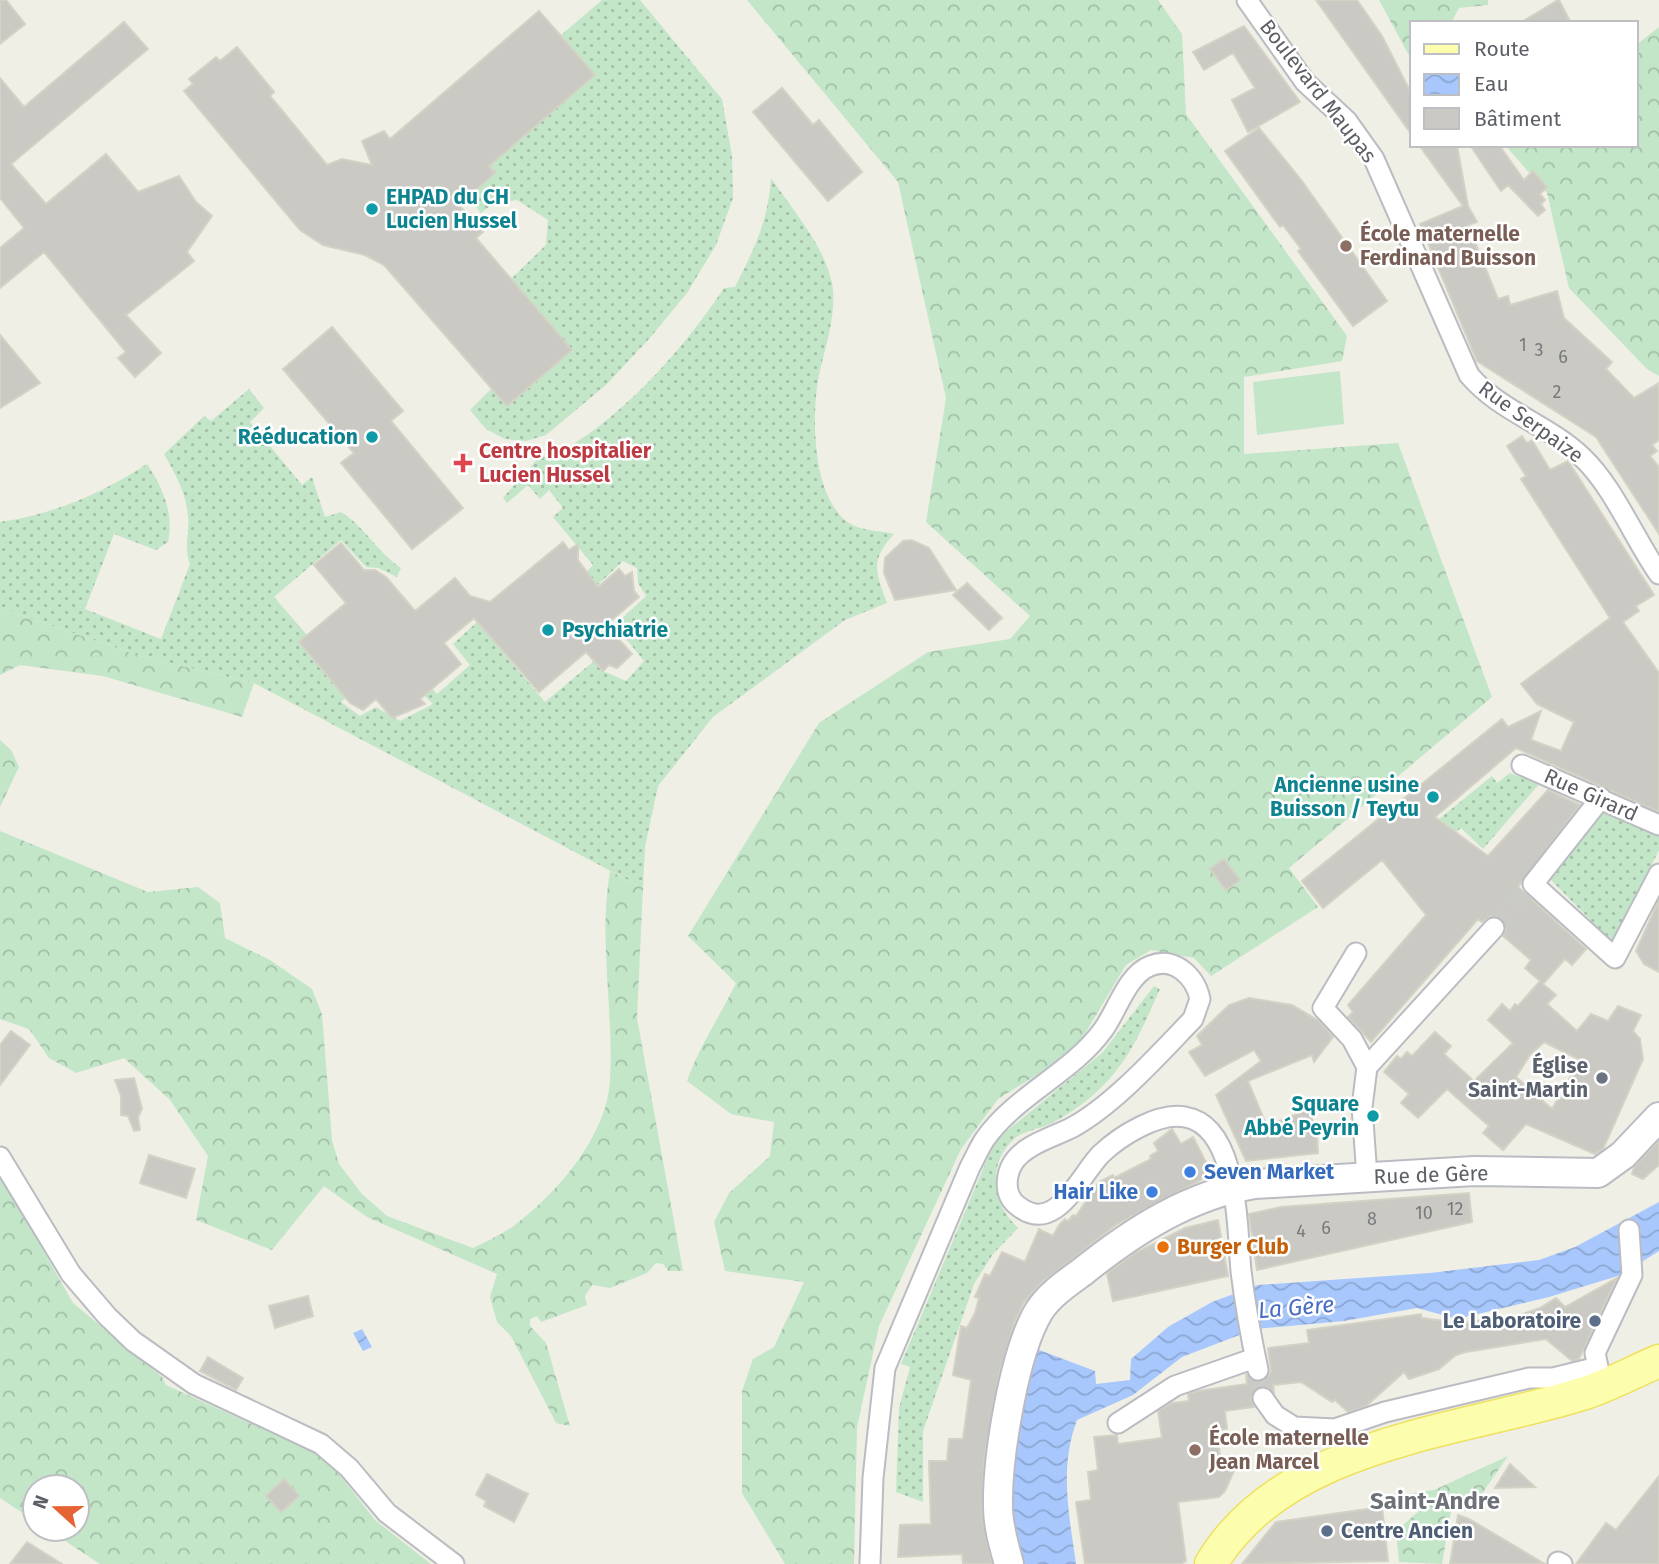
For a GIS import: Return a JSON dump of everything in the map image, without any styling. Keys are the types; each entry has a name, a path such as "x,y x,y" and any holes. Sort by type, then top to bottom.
{"main road":[{"name":"Rue de Gère","path":"1009,1564 998,1507 1008,1415 1023,1351 1040,1309 1111,1249 1158,1217 1233,1188 1474,1171 1598,1173 1623,1155 1659,1117"},
{"path":"1211,1564 1245,1521 1285,1489 1312,1474 1374,1449 1588,1392 1659,1361"}],"street":[{"name":"Boulevard Maupas","path":"1247,0 1306,82 1347,121 1374,159 1404,222"},
{"name":"Rue Serpaize","path":"1404,222 1423,274 1469,375 1480,388 1561,439 1584,458 1659,574"},
{"name":"Rue Girard","path":"1522,765 1659,825"},
{"path":"1601,798 1529,888 1614,963 1659,874"},
{"path":"1367,1178 1362,1107 1367,1067 1494,928"},
{"path":"1356,953 1323,1008 1352,1039 1367,1067"},
{"path":"870,1564 879,1399 885,1368 970,1167 994,1129 1095,1041 1139,972 1151,965 1164,963 1191,976 1200,999 1193,1019 1095,1112 1019,1155 1008,1176 1010,1198 1016,1206 1035,1214 1057,1207 1065,1202 1099,1156 1115,1142 1167,1118 1182,1116 1199,1121 1214,1136 1225,1158 1233,1188 1241,1273 1255,1357 1175,1386 1118,1423"},
{"path":"0,1157 71,1274 107,1316 152,1356 206,1391 284,1424 321,1444 349,1468 387,1513 454,1564"},
{"path":"1263,1398 1275,1415 1294,1427 1335,1429 1385,1412 1529,1378 1553,1378 1598,1367 1595,1353 1632,1275 1629,1230"}],"green space":[{"path":"602,0 640,0 722,99 732,156 733,198 716,245 687,293 607,384 546,435 526,441 505,439 486,429 470,410 492,388 508,406 572,350 511,279 546,245 548,220 517,200 493,204 481,213 468,197 495,174 489,166 595,75 561,35"},
{"path":"747,0 1158,0 1182,34 1186,114 1347,336 1342,361 1244,377 1244,454 1398,443 1492,697 1289,868 1318,907 1211,976 1194,958 1151,950 1126,965 1080,1042 1051,1066 998,1099 961,1149 879,1326 857,1427 854,1564 785,1564 742,1493 742,1391 753,1359 774,1347 804,1282 725,1271 714,1222 729,1193 770,1156 774,1122 731,1114 687,1081 736,983 688,936 819,723 928,652 1010,639 1030,616 926,522 946,398 898,182"},
{"path":"1379,0 1488,0 1488,5 1459,8 1452,21 1410,21 1410,57"},
{"path":"1659,27 1659,376 1647,369 1569,288 1547,193 1507,147 1638,147 1638,43"},
{"path":"771,178 814,239 831,279 832,315 816,392 815,436 818,459 823,482 842,517 857,527 894,534 881,552 877,566 887,603 845,620 713,717 658,786 645,847 643,888 254,683 143,657 0,608 0,522 39,514 76,501 112,485 147,464 166,501 170,521 168,542 156,550 114,534 85,609 161,639 190,564 187,552 187,507 179,483 164,454 204,416 211,421 249,389 264,408 250,422 302,485 312,477 325,517 341,512 401,568 397,577 378,568 366,567 341,540 274,597 307,635 299,642 329,679 339,671 358,687 341,702 360,716 376,707 400,721 433,704 422,693 430,686 437,694 470,665 453,644 477,622 545,702 594,661 603,671 626,681 644,661 615,625 646,596 638,583 637,568 623,561 587,595 578,581 593,565 553,517 563,508 549,490 540,499 528,485 507,503 503,498 541,455 548,458 574,444 623,406 668,361 724,288 735,287 763,222"},
{"path":"1340,371 1344,424 1257,435 1253,382"},
{"path":"0,608 143,657 254,683 242,717 103,676 20,665 0,675"},
{"path":"0,740 11,750 19,767 0,807"},
{"path":"1527,769 1541,782 1483,849 1461,828 1435,849 1422,833 1492,776 1497,783 1510,773 1517,776"},
{"path":"1603,810 1659,832 1659,850 1613,943 1551,880"},
{"path":"0,831 148,892 198,887 220,903 225,938 270,960 312,989 322,1014 332,1140 339,1164 362,1194 387,1216 473,1248 510,1228 548,1196 577,1161 600,1122 610,1080 606,923 610,871 643,888 637,1018 683,1271 668,1271 663,1264 656,1263 647,1273 610,1288 592,1285 585,1296 587,1305 541,1322 537,1316 530,1319 530,1326 546,1343 570,1426 556,1423 511,1336 497,1322 490,1297 497,1274 367,1217 324,1186 272,1250 196,1220 208,1156 170,1100 124,1058 76,1073 49,1058 29,1029 0,1019"},
{"path":"1154,986 1160,989 1139,1034 1124,1061 1104,1085 1061,1118 1015,1138 1006,1148 996,1172 996,1184 1002,1207 1018,1228 993,1254 974,1284 923,1431 923,1502 896,1492 899,1408 910,1367 901,1364 989,1155 997,1140 1008,1130 1102,1053"},
{"path":"0,1175 73,1303 162,1377 166,1385 311,1451 332,1465 375,1520 431,1564 100,1564 68,1543 91,1543 91,1473 21,1473 21,1512 0,1498"},
{"path":"1508,1456 1470,1511 1451,1511 1442,1564 1399,1562 1396,1531 1419,1511 1406,1494 1434,1490"}],"water":[{"name":"La Gère","path":"1659,1202 1659,1251 1621,1275 1549,1297 1457,1319 1417,1308 1344,1321 1255,1329 1182,1357 1133,1395 1077,1420 1068,1456 1067,1473 1068,1509 1076,1564 1021,1564 1008,1516 1021,1399 1034,1348 1095,1371 1096,1384 1130,1380 1131,1359 1168,1327 1212,1302 1258,1285 1430,1273 1539,1260 1575,1247"},
{"path":"362,1329 372,1347 363,1351 353,1333"}],"building":[{"path":"0,0 6,0 25,24 0,44"},
{"path":"1316,0 1357,0 1382,36 1410,91 1410,132"},
{"path":"1558,0 1570,21 1523,21"},
{"name":"EHPAD du CH Lucien Hussel","path":"539,11 595,75 489,166 495,173 459,205 483,232 476,238 572,350 507,406 384,265 365,255 323,245 300,230 184,91 193,84 189,79 216,57 220,61 237,47 274,92 270,96 327,165 342,159 372,165 362,141 384,131 390,139"},
{"path":"124,22 148,49 11,164 46,204 106,154 138,192 179,176 196,202 212,216 187,252 194,261 126,315 161,353 135,377 118,358 126,352 44,252 0,288 0,248 24,228 0,198 0,78 24,107"},
{"path":"1244,26 1300,102 1248,132 1232,100 1255,88 1233,53 1204,70 1193,52"},
{"path":"782,88 813,125 819,120 862,172 828,201 753,112"},
{"path":"1259,128 1302,181 1387,301 1353,326 1298,251 1301,249 1283,225 1280,227 1225,151"},
{"path":"1420,147 1457,147 1468,206 1477,222 1468,225 1498,299 1508,296 1510,305 1557,291 1564,318 1612,362 1606,369 1634,398 1659,383 1659,440 1652,445 1657,451 1650,456 1659,467 1659,534 1596,437 1477,361 1420,224 1463,206"},
{"path":"1471,147 1500,147 1524,180 1533,171 1547,187 1540,194 1545,200 1541,204 1545,210 1538,216 1508,185 1501,191"},
{"name":"Rééducation","path":"332,327 403,411 391,421 463,508 412,549 341,463 354,453 283,369"},
{"path":"0,335 40,383 0,408"},
{"path":"1522,436 1527,443 1532,440 1550,470 1568,461 1654,595 1636,606 1639,611 1623,622 1659,673 1659,812 1516,748 1435,817 1488,856 1548,790 1580,805 1518,887 1586,949 1572,965 1565,959 1543,984 1556,995 1547,1004 1577,1031 1591,1014 1608,1021 1618,1006 1641,1015 1633,1031 1640,1039 1643,1059 1603,1149 1595,1154 1526,1124 1503,1150 1483,1133 1489,1126 1447,1089 1418,1118 1401,1103 1409,1094 1384,1072 1397,1056 1401,1059 1407,1052 1412,1056 1435,1032 1451,1046 1444,1054 1474,1081 1513,1043 1488,1020 1502,1004 1510,1011 1515,1004 1518,1006 1540,981 1525,968 1531,960 1503,936 1506,930 1503,919 1491,916 1482,922 1478,919 1371,1042 1348,1017 1353,1012 1348,1005 1426,915 1382,860 1323,908 1302,881 1502,719 1508,727 1541,711 1531,740 1561,751 1574,722 1537,704 1521,684 1610,618 1521,479 1526,476 1507,446","holes":["1544,1042 1580,1060 1552,1109 1516,1077 1530,1055"]},
{"path":"911,540 929,548 956,590 895,600 884,573 885,558 903,541"},
{"name":"Psychiatrie","path":"563,542 569,550 578,544 578,560 598,587 619,569 625,576 632,572 634,591 639,597 606,625 632,654 617,668 609,665 603,671 586,652 539,692 474,618 444,643 461,664 420,699 425,704 392,718 376,699 363,710 350,703 299,642 346,603 314,565 341,543 364,570 375,570 386,577 415,611 455,578 470,596 490,602"},
{"path":"967,583 1002,618 989,630 953,595"},
{"path":"1224,859 1240,880 1226,890 1210,869"},
{"path":"1659,900 1659,972 1644,964 1636,951"},
{"path":"1249,998 1292,1005 1319,1021 1333,1037 1314,1062 1312,1055 1248,1081 1266,1124 1263,1128 1308,1109 1317,1132 1318,1153 1246,1161 1216,1095 1261,1061 1254,1050 1205,1076 1189,1052 1202,1045 1197,1036 1229,1005"},
{"path":"11,1031 30,1045 0,1085 0,1045"},
{"path":"134,1078 142,1109 138,1117 140,1130 134,1131 128,1116 121,1115 121,1096 115,1080"},
{"path":"1172,1129 1181,1144 1193,1137 1212,1174 1117,1224 1041,1283 1024,1302 1014,1323 999,1375 984,1460 982,1516 992,1564 963,1564 962,1554 898,1557 900,1525 931,1524 929,1461 947,1461 949,1439 963,1439 971,1380 953,1375 961,1326 967,1328 975,1313 979,1298 975,1297 985,1274 990,1276 1002,1252 1025,1262 1039,1229 1053,1236 1065,1219 1068,1221 1073,1215 1076,1216 1099,1182 1113,1175 1114,1178 1151,1159 1150,1156 1158,1151 1154,1143"},
{"path":"1659,1141 1659,1165 1643,1179 1632,1174 1634,1167"},
{"path":"149,1155 195,1169 186,1198 140,1183"},
{"path":"1469,1193 1472,1222 1257,1270 1249,1214 1281,1207"},
{"path":"1218,1220 1228,1276 1113,1301 1107,1274 1111,1270 1137,1252 1185,1228"},
{"path":"1617,1278 1579,1359 1572,1361 1546,1339 1466,1352 1456,1355 1439,1369 1409,1379 1404,1372 1366,1406 1348,1412 1335,1400 1332,1402 1301,1382 1273,1385 1274,1392 1267,1387 1257,1388 1251,1398 1254,1407 1225,1411 1227,1429 1217,1431 1221,1464 1238,1462 1225,1491 1219,1497 1178,1502 1186,1561 1181,1564 1085,1564 1076,1502 1091,1500 1088,1472 1098,1470 1094,1437 1117,1435 1118,1444 1162,1438 1158,1411 1172,1403 1189,1401 1188,1394 1247,1384 1246,1375 1255,1382 1266,1380 1271,1371 1268,1348 1309,1343 1307,1330 1421,1314 1422,1318 1444,1321 1445,1324 1511,1318 1540,1308 1556,1298 1565,1307"},
{"path":"308,1296 313,1316 275,1328 269,1306"},
{"path":"208,1357 243,1378 236,1390 200,1371"},
{"path":"1510,1464 1535,1487 1495,1488"},
{"path":"487,1474 528,1494 514,1522 484,1506 486,1501 476,1495"},
{"path":"1659,1476 1659,1564 1576,1564 1606,1523 1616,1530"},
{"path":"284,1479 299,1496 281,1512 266,1496"},
{"name":"Centre Ancien","path":"1382,1507 1388,1561 1242,1564 1276,1522"},
{"path":"1458,1515 1469,1519 1545,1564 1450,1564"},
{"path":"29,1543 62,1564 10,1564"}],"tunnel":[{"path":"1494,928 1525,893"},
{"path":"1258,1370 1263,1398"}],"place":[{"name":"EHPAD du CH Lucien Hussel","path":"372,209"},
{"name":"École maternelle Ferdinand Buisson","path":"1346,246"},
{"name":"Rééducation","path":"372,437"},
{"name":"Centre hospitalier Lucien Hussel","path":"463,463"},
{"name":"Psychiatrie","path":"548,630"},
{"name":"Ancienne usine Buisson / Teytu","path":"1433,797"},
{"name":"Église Saint-Martin","path":"1602,1078"},
{"name":"Square Abbé Peyrin","path":"1373,1116"},
{"name":"Seven Market","path":"1190,1172"},
{"name":"Hair Like","path":"1152,1192"},
{"name":"Burger Club","path":"1163,1247"},
{"name":"Le Laboratoire","path":"1595,1321"},
{"name":"École maternelle Jean Marcel","path":"1195,1450"},
{"name":"Centre Ancien","path":"1327,1531"}],"district":[{"name":"Saint-Andre","path":"1435,1501"}]}
